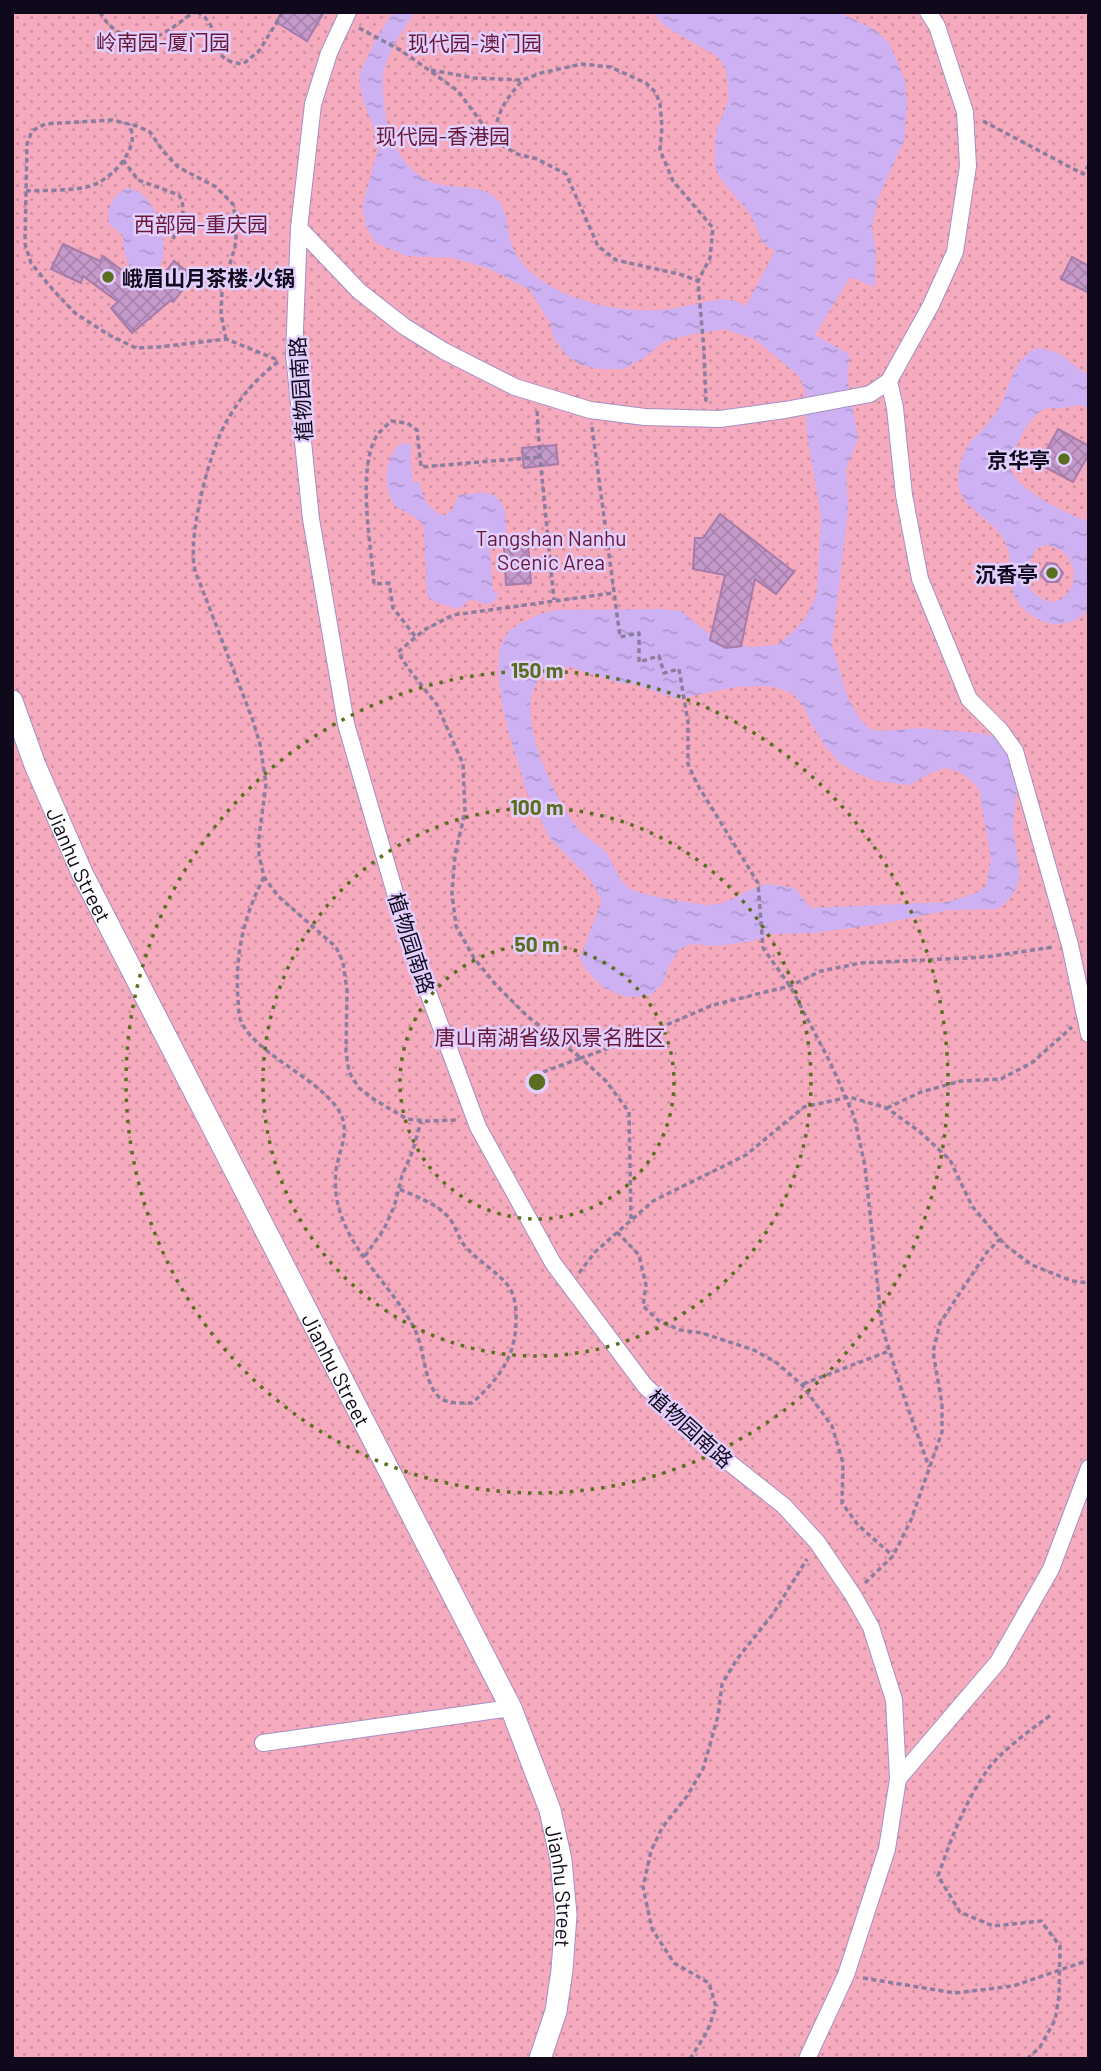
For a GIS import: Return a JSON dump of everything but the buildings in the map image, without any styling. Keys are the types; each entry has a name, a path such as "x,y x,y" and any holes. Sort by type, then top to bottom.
{"street":[{"name":"植物园南路","path":"348,12 330,53 313,104 287,358 346,724 409,941 475,1119 553,1263 645,1387 731,1464 784,1506 817,1542 871,1627 894,1700 898,1779 887,1849 846,1975 807,2059"},
{"path":"299,229 359,291 405,327 486,373 537,395 590,410 645,417 706,420 785,410 870,394 889,381 931,305 955,252 968,166 965,112 937,26 928,12"},
{"path":"889,381 895,408 904,495 920,579 970,699 1000,730 1015,751 1070,945 1089,1034"},
{"name":"Jianhu Street","path":"12,701 35,765 82,873 511,1708 550,1810 561,1860 566,1915 556,2011 540,2059"},
{"path":"898,1779 998,1662 1051,1569 1089,1468"},
{"path":"263,1743 511,1708"}],"path":[{"path":"100,12 112,30 140,39 159,36 196,12 206,16 215,30 214,45 221,55 234,64 243,64 259,51 283,12"},
{"path":"369,34 402,51 458,91 495,141 517,154 537,159 566,174 598,246 616,260 698,281"},
{"path":"430,69 474,78 523,80 582,64 610,66 646,83 656,93 660,104 660,150 664,160 673,181 713,228 710,258 698,281 706,420"},
{"path":"495,141 495,126 502,106 523,80"},
{"path":"965,112 1083,174 1089,165"},
{"path":"226,339 221,314 222,290 235,247 237,226 233,204 216,187 178,167 150,132 130,124 112,120 45,124 32,131 27,144 25,244 31,263 75,313 108,335 136,348 226,339 287,358"},
{"path":"26,191 90,187 104,179 120,165 132,141 130,124"},
{"path":"123,160 138,180 179,195 184,203 184,212 173,239"},
{"path":"287,358 261,375 226,421 204,487 194,543 194,566 260,744 266,784 259,837 259,855 264,877 278,896 337,947 343,962 347,990 346,1052 349,1072 359,1088 375,1101 408,1119 475,1119"},
{"path":"537,395 540,457 554,600"},
{"path":"590,410 620,637 639,633 639,662 659,656 664,673 679,669 688,722 688,764 697,784 758,883 763,948 790,986 830,1062 854,1116 865,1166 882,1327 929,1467"},
{"path":"415,637 393,608 389,583 374,584 366,481 370,451 377,435 391,421 407,423 417,430 421,467 540,457"},
{"path":"613,593 453,615 424,630 398,652 437,705 463,764 465,813 455,855 452,893 456,926 474,958 496,985 527,1016 606,1081 629,1112 631,1219"},
{"path":"264,877 251,903 240,939 237,984 240,1020 252,1038 328,1098 342,1117 346,1135 337,1164 336,1194 345,1227 417,1333 435,1393 450,1403 472,1403 493,1384 511,1354 517,1332 516,1302 506,1282 463,1244 449,1217 431,1204 399,1189"},
{"path":"543,1072 629,1041 713,1005 790,986 821,971 861,963 986,957 1070,945"},
{"path":"887,1108 921,1092 961,1081 1002,1080 1033,1062 1085,1016"},
{"path":"570,1284 595,1252 653,1201 746,1155 804,1107 849,1097 887,1108 920,1132 950,1160 972,1206 1004,1245 1032,1265 1072,1281 1089,1283"},
{"path":"364,1257 384,1229 394,1207 421,1121"},
{"path":"617,1232 639,1255 646,1286 643,1306 659,1321 680,1330 702,1333 754,1350 777,1363 802,1385 832,1426 843,1463 842,1503 858,1525 893,1556"},
{"path":"853,1595 893,1556 911,1520 942,1432 942,1404 933,1352 940,1323 987,1252 1000,1239"},
{"path":"802,1385 889,1351"},
{"path":"690,2059 707,2032 716,2007 709,1983 674,1963 652,1929 643,1887 651,1851 662,1828 704,1769 718,1716 722,1684 737,1659 774,1614 817,1542"},
{"path":"1027,2059 1040,2047 1055,2020 1059,1996 1060,1946 1041,1921 993,1926 960,1912 938,1876 955,1827 987,1770 1052,1714"},
{"path":"846,1975 956,1993 1013,1986 1089,1960"}],"green space":[{"name":"Tangshan Nanhu Scenic Area","path":"12,12 1089,12 1089,2059 12,2059"}],"water":[{"path":"393,12 415,12 389,56 384,68 383,84 386,117 393,142 415,172 437,184 477,189 497,199 505,213 515,251 531,272 552,287 598,304 654,310 725,300 746,306 775,251 762,242 751,215 719,177 715,163 717,129 729,99 726,69 718,57 663,25 653,12 838,12 874,29 889,43 905,80 907,104 904,141 879,196 872,227 876,254 875,287 850,277 815,335 850,355 847,376 858,439 846,469 848,510 832,644 848,698 860,719 870,729 883,731 918,728 979,733 997,737 1015,756 1018,775 1013,825 1020,877 1007,902 997,909 948,910 881,924 813,933 772,934 753,941 717,946 690,944 679,950 663,983 652,994 639,997 623,996 604,988 586,970 580,958 602,900 589,878 549,837 527,792 502,703 498,671 500,647 509,631 519,624 540,614 557,610 681,611 714,638 751,647 777,645 794,631 806,617 817,594 821,515 807,435 805,391 799,376 756,340 725,329 687,335 662,343 624,369 598,369 581,365 568,357 554,339 550,323 530,290 490,269 454,258 407,256 376,243 367,229 362,207 378,150 377,137 360,84 360,73","holes":["570,667 619,683 634,684 677,699 735,687 779,688 794,695 802,704 825,746 838,761 856,773 877,781 910,785 945,768 957,771 979,789 991,859 986,886 976,893 948,902 811,908 795,888 775,885 764,885 723,903 709,905 640,893 629,888 621,880 607,854 578,829 566,811 544,768 531,720 531,698 538,681 554,669"]},
{"path":"126,188 139,193 150,204 163,236 164,252 160,266 150,275 135,276 126,257 123,235 109,224 111,203"},
{"path":"1037,348 1053,351 1089,375 1089,408 1076,405 1047,408 1039,412 1023,433 1009,464 1013,474 1030,492 1089,522 1089,608 1075,620 1062,624 1044,622 1023,608 1016,599 1004,540 994,527 967,503 958,484 959,468 966,450 998,410 1017,367 1028,353","holes":["1046,545 1062,552 1071,563 1074,576 1071,588 1063,598 1053,602 1040,598 1027,584 1032,557 1037,548"]},
{"path":"403,443 412,445 410,457 413,482 419,482 425,501 438,514 447,515 459,495 487,493 503,505 506,541 489,543 493,591 498,592 497,598 491,604 470,599 457,609 433,601 427,595 424,527 394,504 388,490 389,462 397,447"}],"place":[{"name":"峨眉山月茶楼·火锅","path":"108,277"},
{"name":"京华亭","path":"1064,459"},
{"name":"沉香亭","path":"1052,573"}],"park label":[{"name":"岭南园-厦门园","path":"163,41"},
{"name":"现代园-澳门园","path":"475,42"},
{"name":"现代园-香港园","path":"443,135"},
{"name":"西部园-重庆园","path":"201,223"},
{"name":"唐山南湖省级风景名胜区","path":"550,1036"}]}
